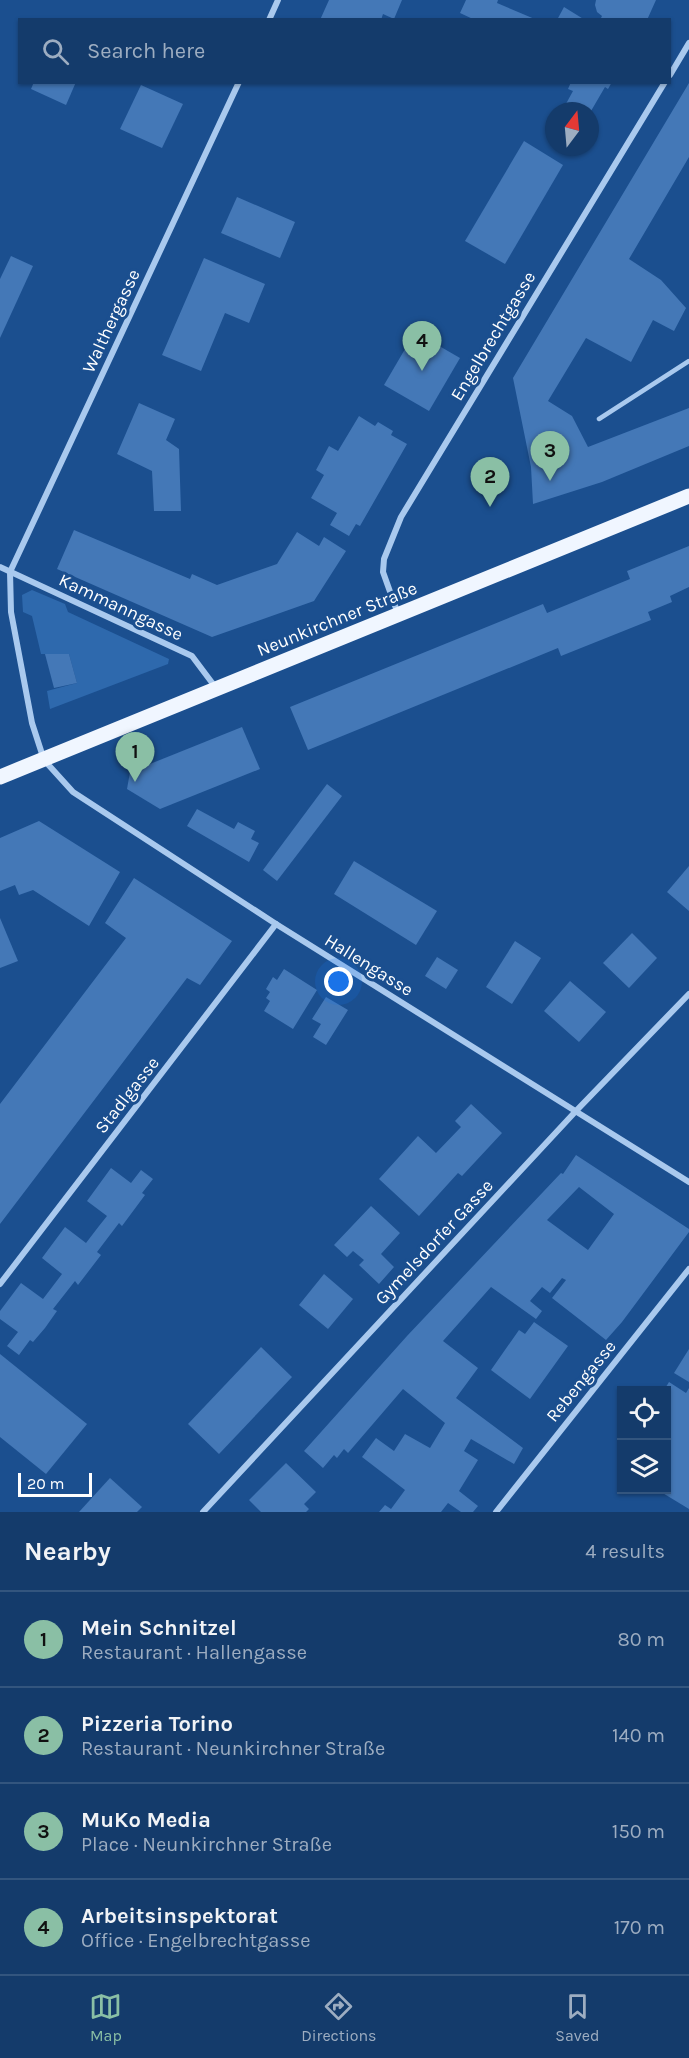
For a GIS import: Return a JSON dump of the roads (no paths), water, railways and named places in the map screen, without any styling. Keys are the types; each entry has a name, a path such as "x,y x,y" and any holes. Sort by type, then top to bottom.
{"main road":[{"name":"Neunkirchner Straße","path":"0,777 689,496"}],"street":[{"path":"270,18 278,0"},
{"path":"671,72 689,43"},
{"name":"Walthergasse","path":"10,573 239,84"},
{"name":"Engelbrechtgasse","path":"398,615 383,572 384,559 401,517 664,84"},
{"name":"Kammanngasse","path":"0,567 192,656 217,689"},
{"path":"10,573 11,612 22,679 32,723 44,760"},
{"name":"Hallengasse","path":"44,760 73,792 276,924 689,1182"},
{"name":"Stadlgasse","path":"0,1284 276,924"},
{"name":"Gymelsdorfer Gasse","path":"203,1512 575,1112 689,994"},
{"name":"Rebengasse","path":"496,1512 689,1269"}],"lane":[{"path":"599,419 689,361"}],"place":[{"name":"Arbeitsinspektorat","path":"422,371"},
{"name":"MuKo Media","path":"550,481"},
{"name":"Pizzeria Torino","path":"490,507"},
{"name":"Mein Schnitzel","path":"135,782"}]}
